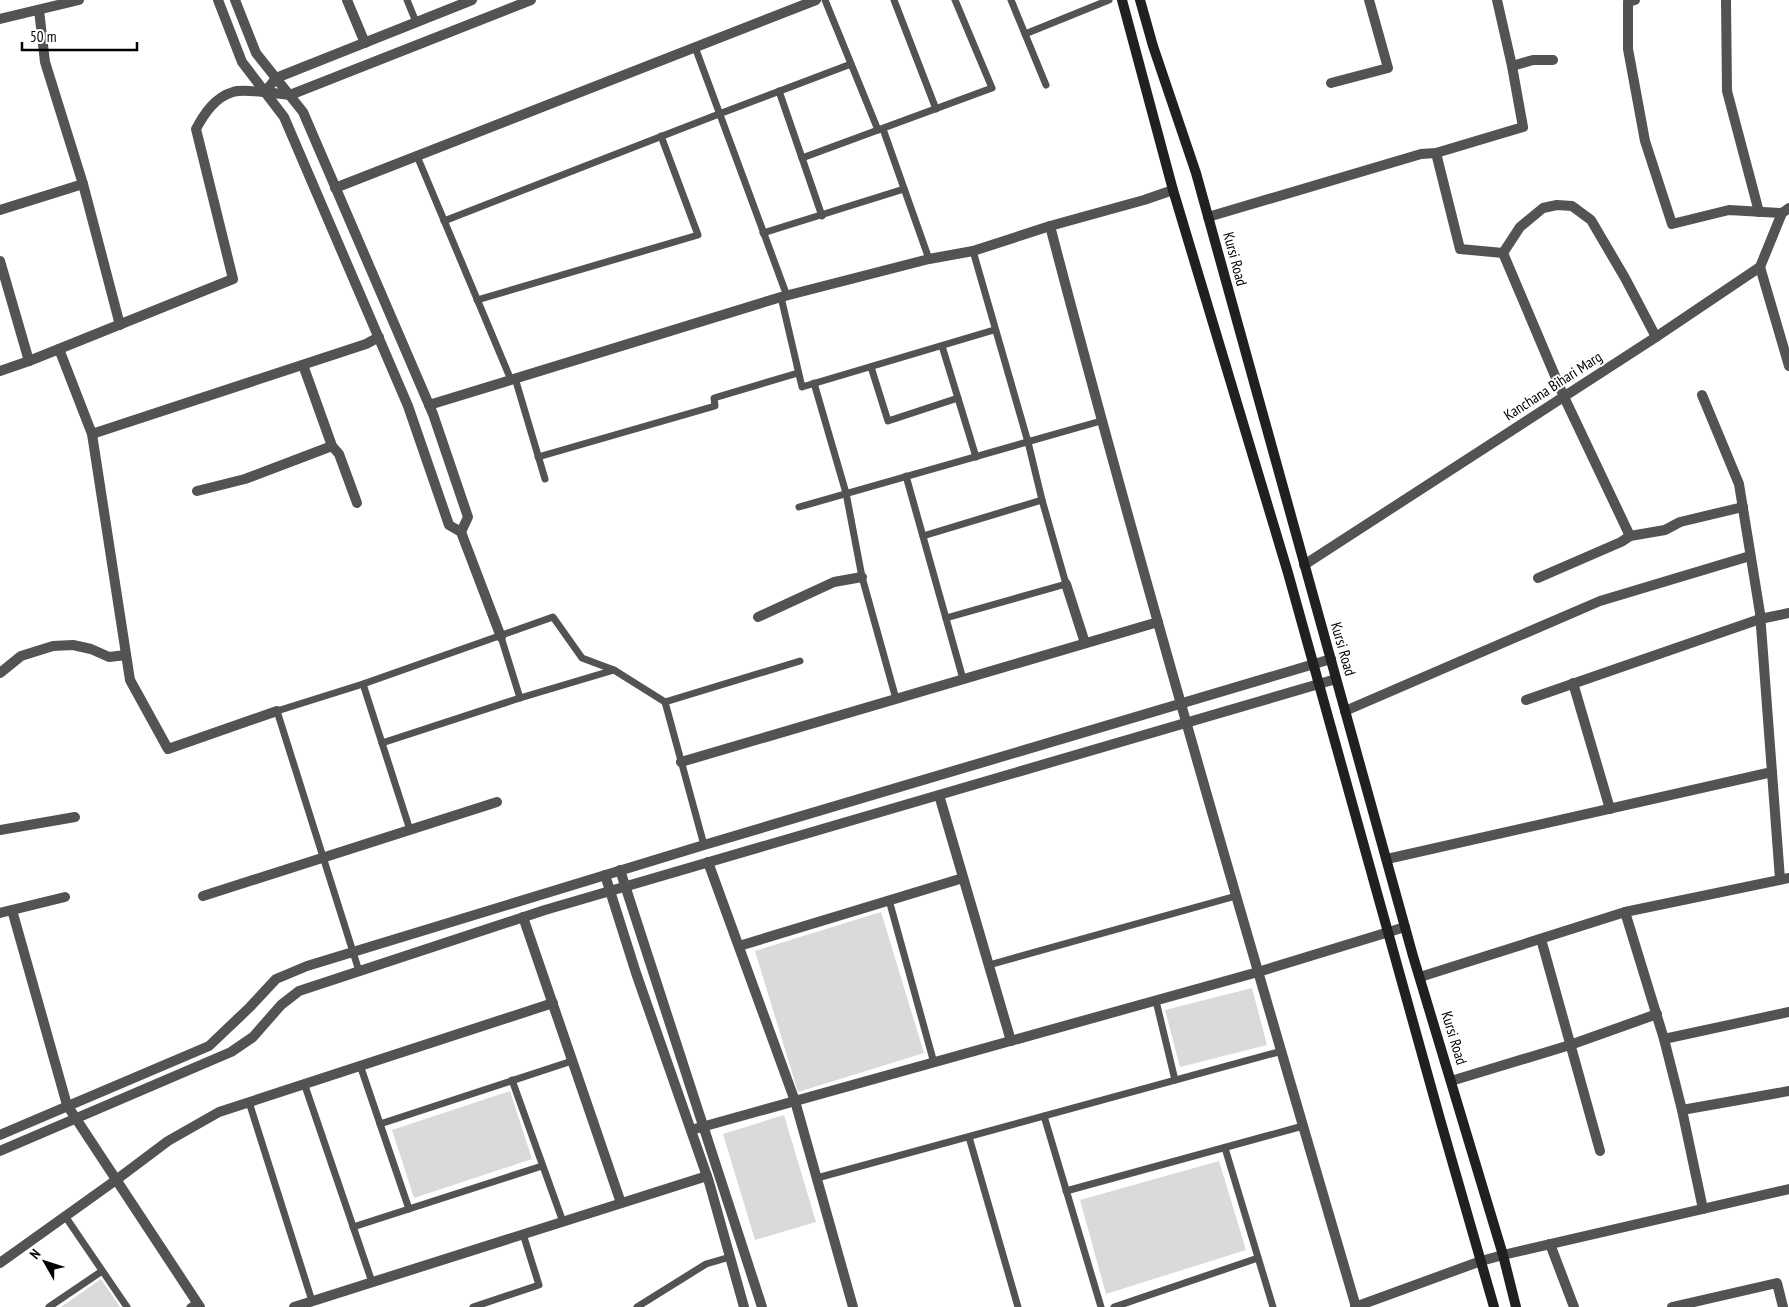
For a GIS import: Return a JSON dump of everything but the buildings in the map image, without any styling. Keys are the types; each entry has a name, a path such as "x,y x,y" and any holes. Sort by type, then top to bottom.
{"main road":[{"path":"1122,0 1173,190 1320,684 1494,1307"},
{"name":"Kursi Road","path":"1140,0 1153,46 1196,173 1405,927 1503,1255 1516,1307"}],"street":[{"path":"0,19 79,0"},
{"path":"218,0 242,62 284,117 408,406 449,525 461,532 501,637"},
{"path":"235,0 256,53 303,112 429,404 468,517 461,532"},
{"path":"348,0 365,43"},
{"path":"265,92 276,78 472,0"},
{"path":"0,371 30,361 233,279 196,129 203,114 215,102 233,92 265,92 290,95 531,0"},
{"path":"335,188 816,0"},
{"path":"1331,83 1388,68 1369,0"},
{"path":"1208,217 1421,154 1436,153 1523,127 1497,0"},
{"path":"1635,0 1628,2 1628,49 1645,141 1672,224 1729,210 1759,212 1785,210 1760,267 1789,366"},
{"path":"1726,0 1727,91 1759,212"},
{"path":"39,10 45,62 83,184 120,325"},
{"path":"1512,66 1533,60 1553,60"},
{"path":"1436,153 1460,249 1503,253"},
{"path":"0,210 83,184"},
{"path":"429,404 784,297 929,260 973,251 1173,190"},
{"path":"1503,253 1520,227 1543,208 1557,205 1572,206 1591,220 1625,278 1656,337"},
{"path":"1050,226 1101,421 1355,1307 1481,1261 1503,1255 1789,1189"},
{"path":"1503,253 1564,397 1630,536"},
{"path":"0,261 30,361"},
{"name":"Kanchana Bihari Marg","path":"1304,565 1656,337 1760,267"},
{"path":"92,434 366,344 379,337"},
{"path":"59,349 92,434 130,680 168,749 278,711"},
{"path":"303,365 332,446 339,454 357,503"},
{"path":"1420,977 1625,912 1785,878 1772,772 1760,619 1739,484 1702,395"},
{"path":"197,491 245,479 332,446"},
{"path":"1538,578 1622,542 1630,536 1664,530 1680,522 1742,507"},
{"path":"1345,712 1600,600 1750,556"},
{"path":"758,617 834,582 862,578"},
{"path":"1066,584 1085,643"},
{"path":"1526,700 1760,619 1789,613"},
{"path":"681,762 1158,622"},
{"path":"0,672 22,656 53,646 73,645 91,649 109,657 126,655"},
{"path":"0,1135 209,1046 276,979 307,966 620,870 1330,659"},
{"path":"0,1151 231,1052 253,1037 281,1005 299,991 609,891 1336,679"},
{"path":"1573,683 1610,809"},
{"path":"1387,859 1772,772"},
{"path":"939,794 1011,1041"},
{"path":"204,896 497,802"},
{"path":"0,830 75,817"},
{"path":"708,862 795,1101 854,1307"},
{"path":"620,870 705,1126 762,1307"},
{"path":"605,875 707,1176 744,1307"},
{"path":"739,946 963,878"},
{"path":"0,914 65,897"},
{"path":"12,910 67,1105 195,1305"},
{"path":"1625,912 1664,1039 1682,1110 1703,1209"},
{"path":"524,917 620,1203"},
{"path":"691,1130 1258,972 1405,927"},
{"path":"1541,939 1600,1151"},
{"path":"0,1263 168,1141 219,1112 553,1003"},
{"path":"1664,1039 1789,1012"},
{"path":"1451,1081 1570,1045 1657,1014"},
{"path":"1682,1110 1789,1091"},
{"path":"294,1307 318,1302 372,1282 707,1176"},
{"path":"1550,1244 1574,1307"},
{"path":"1672,1307 1777,1282 1783,1307"}],"lane":[{"path":"407,0 416,22"},
{"path":"825,0 851,64 881,129 929,260"},
{"path":"894,0 936,109"},
{"path":"802,158 992,88 955,0"},
{"path":"1011,0 1046,85"},
{"path":"1025,34 1109,0"},
{"path":"695,48 763,233 784,297 802,387 994,330"},
{"path":"444,221 851,64"},
{"path":"779,91 822,216"},
{"path":"477,300 698,235 661,136"},
{"path":"417,156 477,300 513,379 545,478"},
{"path":"763,233 904,189"},
{"path":"946,618 1066,584 1028,442 994,330 973,251"},
{"path":"942,346 976,456"},
{"path":"871,367 888,421 958,398"},
{"path":"538,457 715,406 714,398 798,373"},
{"path":"814,383 846,493 862,578 896,699"},
{"path":"799,507 1101,421"},
{"path":"906,476 963,679"},
{"path":"923,536 1042,500"},
{"path":"359,971 278,711 501,637 553,617 582,658 614,670 664,702 704,845"},
{"path":"501,637 520,698"},
{"path":"664,702 800,661"},
{"path":"382,743 520,698 614,670"},
{"path":"363,684 410,830"},
{"path":"989,965 1236,896"},
{"path":"889,900 934,1063"},
{"path":"1156,1001 1175,1080"},
{"path":"817,1178 1282,1052"},
{"path":"380,1124 572,1060"},
{"path":"360,1065 409,1209"},
{"path":"512,1080 563,1222"},
{"path":"304,1083 372,1282"},
{"path":"249,1102 318,1302"},
{"path":"1044,1116 1101,1307"},
{"path":"1066,1191 1303,1126"},
{"path":"969,1137 1018,1307"},
{"path":"1225,1148 1273,1307"},
{"path":"354,1227 542,1166"},
{"path":"64,1216 128,1307"},
{"path":"473,1307 539,1285 523,1234"},
{"path":"637,1307 706,1264 730,1257"},
{"path":"1114,1307 1258,1258"},
{"path":"49,1307 102,1271"}],"shaded area":[{"path":"881,912 924,1053 798,1092 755,951"},
{"path":"1252,988 1267,1045 1180,1067 1165,1010"},
{"path":"510,1091 532,1159 414,1198 392,1130"},
{"path":"784,1115 816,1222 755,1240 723,1134"},
{"path":"1219,1161 1246,1250 1106,1294 1080,1200"},
{"path":"101,1279 120,1307 61,1307"}]}
